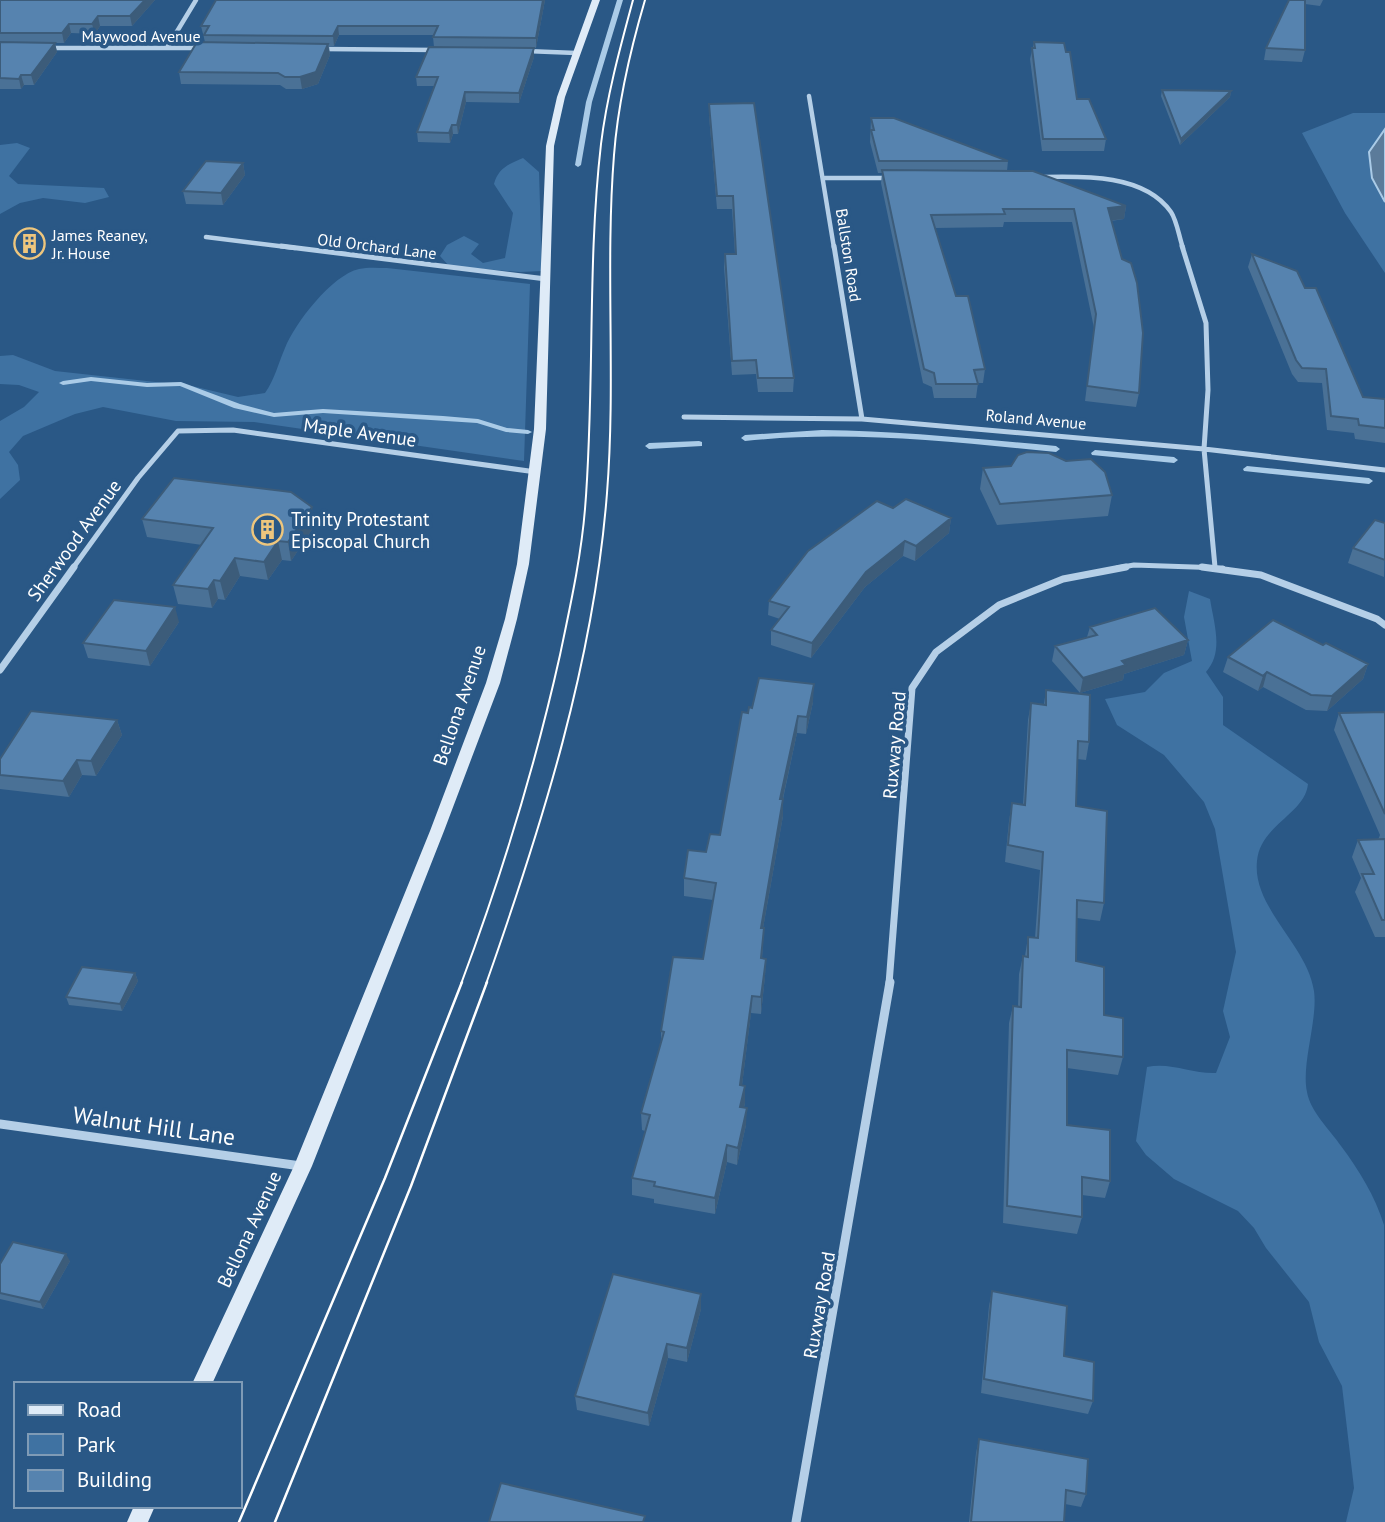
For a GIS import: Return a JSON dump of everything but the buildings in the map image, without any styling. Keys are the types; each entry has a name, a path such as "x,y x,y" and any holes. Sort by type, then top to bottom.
{"street":[{"path":"167,48 196,0"},
{"name":"Bellona Avenue","path":"203,1382 303,1166 493,683 523,564 537,472 550,146 576,53 596,0"},
{"name":"Maywood Avenue","path":"42,47 208,48"},
{"path":"320,49 444,50"},
{"path":"514,51 576,53"},
{"name":"Ballston Road","path":"809,96 825,178 862,419"},
{"path":"1029,177 1115,182 1143,189 1161,199 1172,213 1206,323 1208,390 1204,449 1216,567"},
{"path":"825,178 894,178"},
{"name":"Old Orchard Lane","path":"206,237 546,279"},
{"name":"Roland Avenue","path":"684,417 862,419 1204,449 1385,470"},
{"name":"Maple Avenue","path":"178,431 233,430 537,472"},
{"name":"Sherwood Avenue","path":"0,670 138,478 178,431"},
{"name":"Ruxway Road","path":"796,1522 892,969 912,688 936,652 999,605 1063,579 1134,565 1216,567 1261,575 1385,625"},
{"name":"Walnut Hill Lane","path":"0,1124 303,1166"}],"green space":[{"path":"1353,113 1385,113 1385,273 1345,213 1302,133"},
{"path":"17,143 30,148 9,176 18,184 104,188 109,197 85,203 43,198 20,203 0,214 0,145"},
{"path":"523,158 539,172 542,271 520,272 449,266 440,256 447,245 464,236 479,244 471,254 483,263 505,258 513,213 494,184 501,170"},
{"path":"387,268 530,284 524,461 254,422 176,421 103,407 75,414 23,436 9,452 18,465 20,480 0,499 0,421 24,407 39,392 19,385 0,384 0,356 13,355 55,371 192,386 238,397 265,393 290,338 326,290 348,273 359,269"},
{"path":"1189,591 1210,599 1216,647 1212,664 1206,672 1223,697 1223,725 1308,784 1299,804 1266,838 1260,849 1257,861 1258,878 1271,910 1301,957 1314,991 1314,1015 1306,1068 1309,1099 1360,1174 1384,1225 1385,1522 1346,1522 1354,1488 1342,1386 1319,1342 1309,1302 1266,1248 1254,1228 1238,1211 1174,1179 1146,1155 1136,1141 1147,1067 1165,1066 1216,1073 1230,1037 1223,1011 1236,952 1215,829 1204,802 1164,755 1117,725 1105,699 1145,692 1164,673 1192,661 1184,617"}],"shaded area":[{"path":"1385,129 1385,202 1372,178 1369,152"}],"waterway":[{"path":"578,165 589,102 620,0"},
{"path":"63,383 91,379 147,385 181,384 237,406 274,415 323,411 443,418 478,421 506,430 528,432"},
{"path":"745,438 783,434 861,433 1056,449"},
{"path":"649,446 699,444"},
{"path":"1095,453 1174,460"},
{"path":"1247,469 1369,481"}],"tram line":[{"path":"461,984 490,903 528,780 560,655 578,564 588,464 594,235 601,144 610,90 633,0"},
{"path":"486,984 527,864 563,742 590,618 600,556 610,451 610,239 614,155 625,77 645,0"},
{"path":"239,1522 385,1178 462,982"},
{"path":"275,1522 411,1186 487,982"}],"place":[{"name":"James Reaney, Jr. House","path":"29,244"},
{"name":"Trinity Protestant Episcopal Church","path":"268,530"}]}
